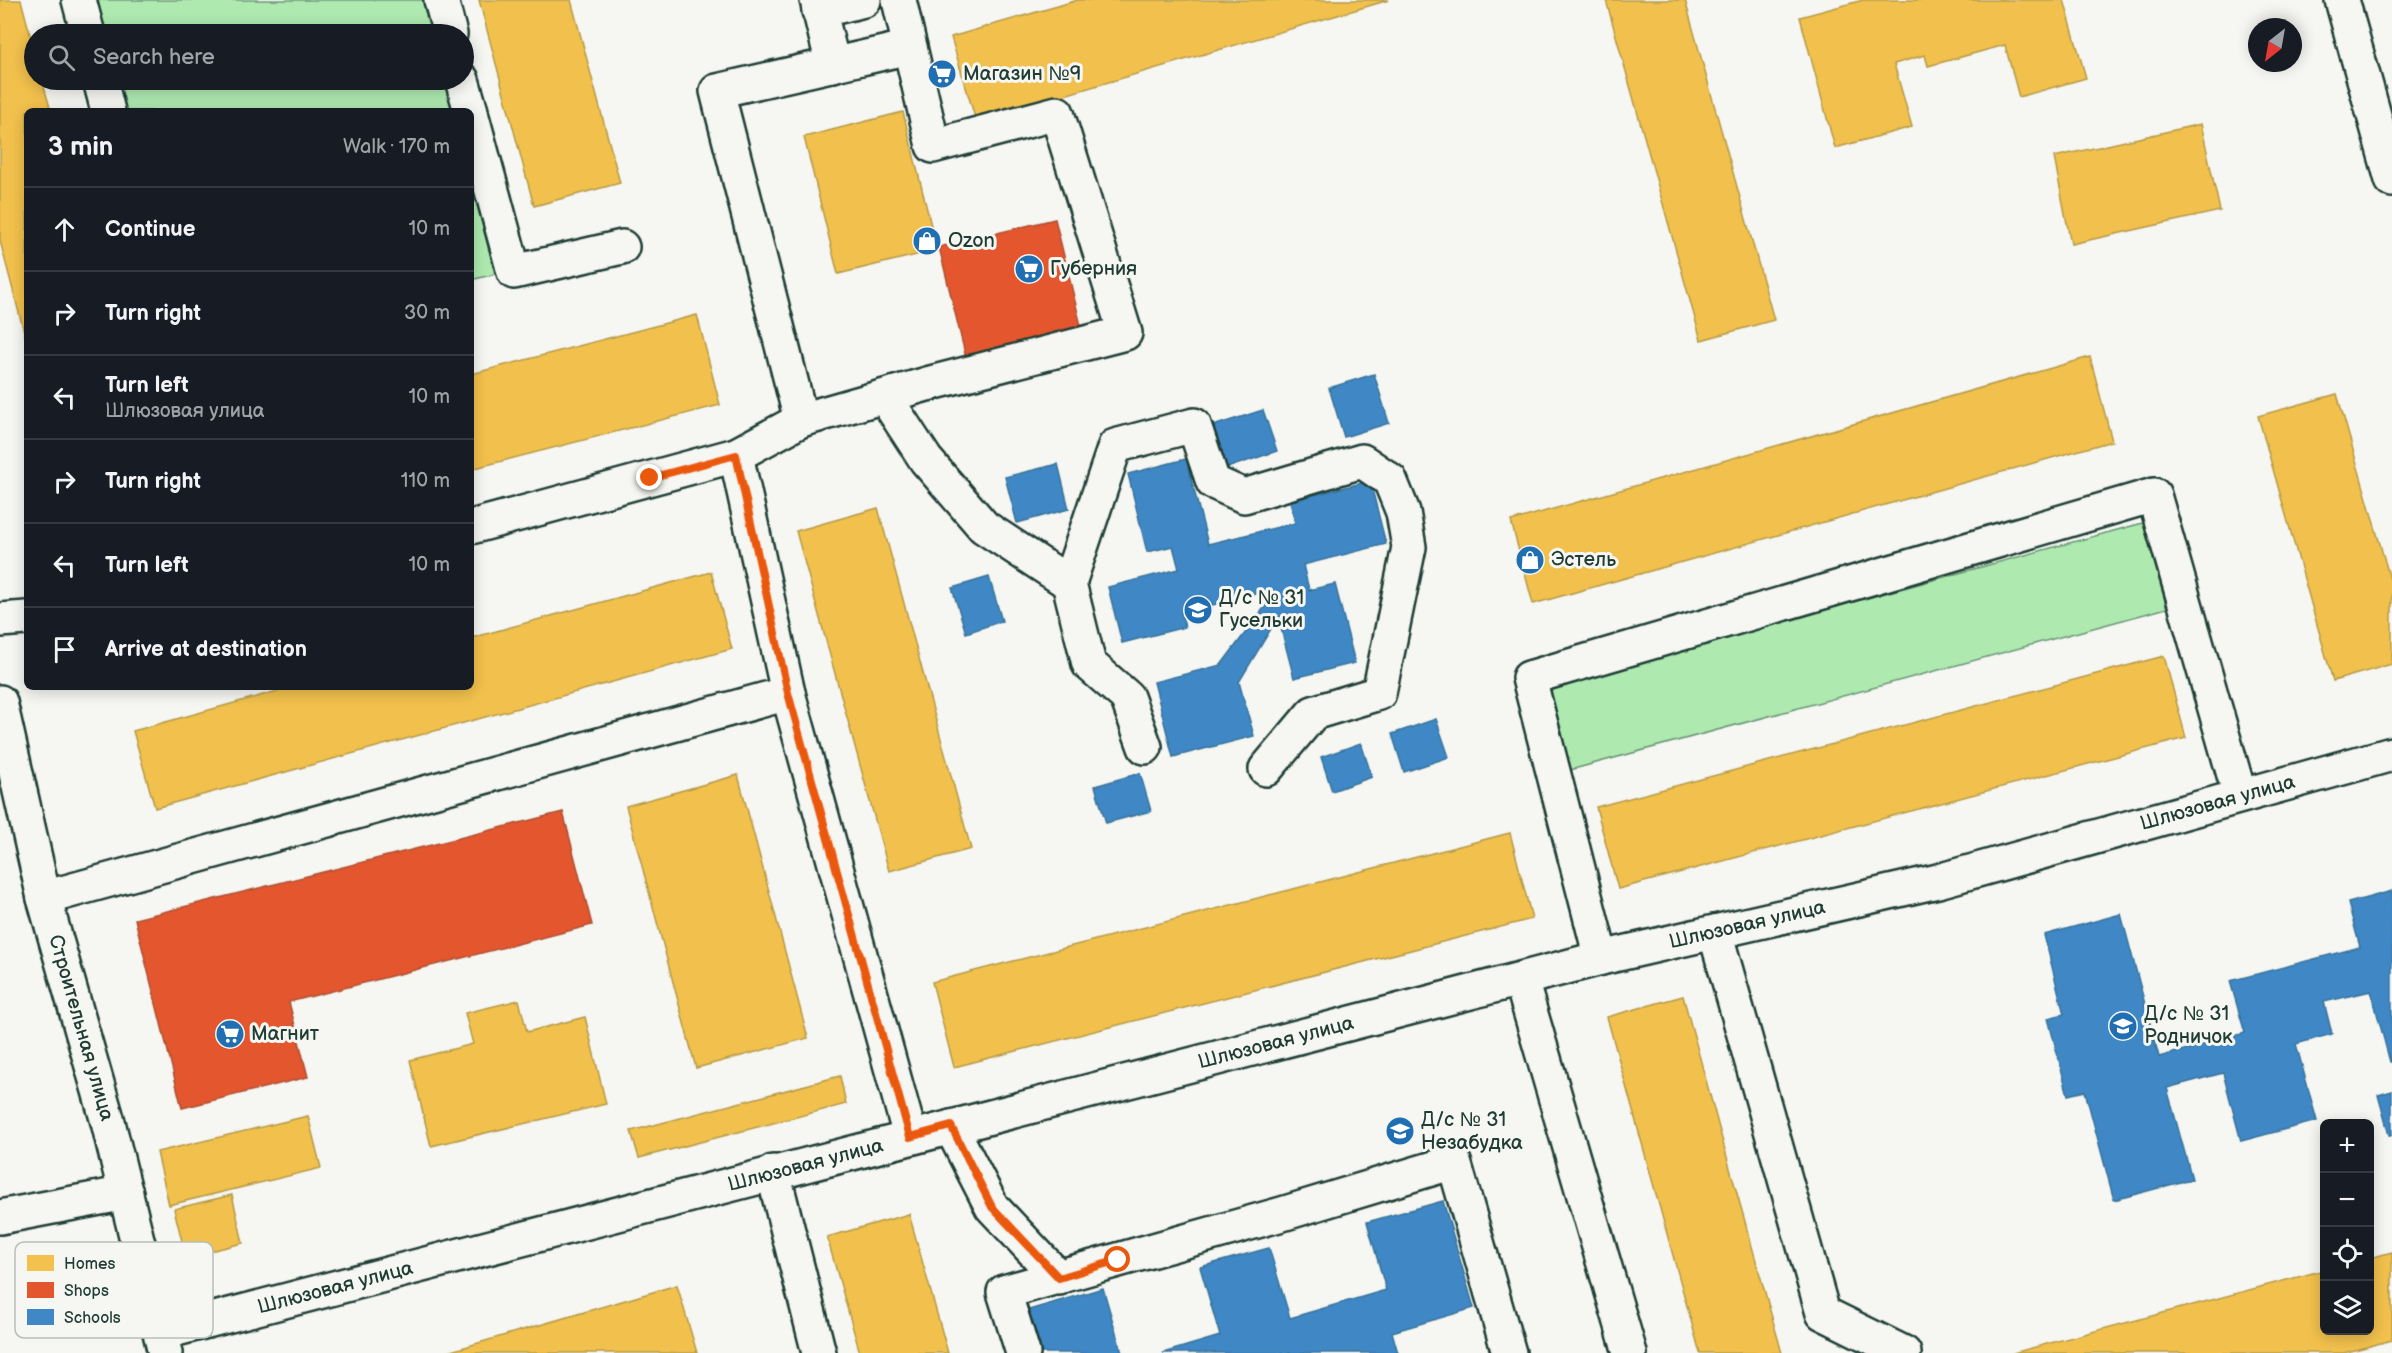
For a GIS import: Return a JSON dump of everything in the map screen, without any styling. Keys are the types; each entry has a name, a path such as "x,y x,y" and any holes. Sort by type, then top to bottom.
{"street":[{"path":"79,0 85,24"},
{"path":"441,0 447,24"},
{"path":"833,65 818,5 864,0"},
{"path":"474,526 736,455 801,420 1125,333 1057,113 933,146 899,0"},
{"path":"2342,0 2392,180"},
{"path":"801,420 717,91 910,47"},
{"path":"103,90 107,108"},
{"path":"465,90 470,108"},
{"path":"474,123 514,272 622,247"},
{"path":"885,397 926,459 984,527 1069,583"},
{"path":"1145,747 1127,697 1089,664 1069,583 1115,446 1194,425 1213,482 1244,496 1362,460 1390,480 1403,512 1408,547 1379,693 1313,713 1266,769"},
{"path":"736,455 788,693 910,1137"},
{"path":"1601,958 1529,678 2154,495 2240,796"},
{"path":"0,620 24,618"},
{"path":"45,898 788,693"},
{"name":"Строительная улица","path":"0,702 45,898 138,1242"},
{"name":"Шлюзовая улица","path":"213,1329 773,1172 1601,958 1938,881 2392,754"},
{"path":"1714,932 1823,1313 1904,1353"},
{"path":"1521,980 1630,1353"},
{"path":"951,1126 992,1207 1059,1278"},
{"path":"1023,1353 1004,1292 1059,1278 1454,1162 1509,1353"},
{"path":"773,1172 819,1353"},
{"path":"0,1217 126,1193"},
{"name":"Шлюзовая улица","path":"163,1343 181,1338"}],"green space":[{"path":"94,0 423,0 429,24 100,24"},
{"path":"118,90 447,90 452,108 123,108"},
{"path":"474,193 495,274 474,279"},
{"path":"2143,523 2167,608 1570,770 1547,685"}],"building: Homes":[{"path":"0,0 21,0 27,24 24,24 24,90 45,90 50,108 24,108 24,332 0,241"},
{"path":"479,0 571,0 620,183 534,206"},
{"path":"1078,0 1389,0 976,121 951,37"},
{"path":"1606,0 1685,0 1774,320 1701,340"},
{"path":"1863,0 2064,0 2086,78 2019,97 2005,45 1928,66 1925,55 1894,64 1912,127 1835,148 1800,17"},
{"path":"903,112 937,250 838,274 804,137"},
{"path":"2201,124 2220,211 2071,244 2054,157"},
{"path":"697,315 720,405 474,468 474,373"},
{"path":"2090,357 2112,441 1533,604 1511,521"},
{"path":"2337,394 2392,586 2392,664 2333,681 2258,416"},
{"path":"878,508 971,849 889,871 796,531"},
{"path":"711,572 732,649 155,808 133,731 281,690 474,690 474,637"},
{"path":"2164,656 2186,738 1618,889 1596,807"},
{"path":"738,775 808,1038 696,1068 626,806"},
{"path":"1510,833 1532,919 954,1067 932,982"},
{"path":"1683,996 1782,1353 1700,1353 1607,1017"},
{"path":"519,1000 527,1032 585,1017 606,1104 431,1146 410,1060 473,1044 465,1013"},
{"path":"840,1076 846,1104 639,1158 631,1131"},
{"path":"308,1116 321,1168 169,1205 157,1152"},
{"path":"232,1195 243,1243 213,1250 213,1242 182,1242 174,1209"},
{"path":"909,1214 948,1353 860,1353 827,1237"},
{"path":"2392,1252 2392,1340 2344,1353 2013,1353 2320,1271 2320,1335 2374,1335 2374,1257"},
{"path":"677,1285 697,1353 444,1353"}],"building: Shops":[{"path":"1055,219 1083,334 967,362 939,247"},
{"path":"563,812 592,925 289,1002 308,1077 182,1108 135,919"}],"building: Schools":[{"path":"1374,374 1389,423 1344,437 1329,388"},
{"path":"1263,410 1277,451 1224,469 1210,427"},
{"path":"1186,459 1208,544 1295,523 1290,501 1370,481 1386,544 1303,565 1309,590 1335,584 1355,663 1294,678 1278,617 1239,682 1254,736 1173,757 1154,682 1221,665 1273,596 1267,591 1181,613 1185,627 1122,643 1108,587 1179,569 1173,546 1147,552 1128,474"},
{"path":"1058,464 1069,509 1017,523 1005,477"},
{"path":"989,577 1002,621 966,633 952,588"},
{"path":"1436,719 1449,757 1404,772 1392,734"},
{"path":"1361,743 1372,777 1332,791 1321,757"},
{"path":"1140,773 1151,811 1106,823 1095,786"},
{"path":"2392,891 2392,1062 2390,1062 2371,991 2324,1002 2332,1034 2296,1044 2317,1121 2241,1141 2223,1073 2167,1088 2192,1179 2114,1200 2085,1091 2068,1095 2048,1018 2064,1014 2044,935 2121,914 2159,1057 2245,1033 2230,981 2360,947 2348,903"},
{"path":"2392,1091 2392,1135 2389,1135 2378,1095"},
{"path":"1443,1201 1474,1308 1392,1332 1398,1353 1163,1353 1220,1336 1200,1267 1269,1248 1290,1318 1386,1290 1367,1222"},
{"path":"1103,1288 1122,1353 1042,1353 1029,1310"}],"place":[{"name":"Магазин №9","path":"942,74"},
{"name":"Ozon","path":"927,241"},
{"name":"Губерния","path":"1029,269"},
{"name":"Эстель","path":"1530,560"},
{"name":"Д/с № 31 Гусельки","path":"1198,610"},
{"name":"Д/с № 31 Родничок","path":"2123,1026"},
{"name":"Магнит","path":"230,1034"},
{"name":"Д/с № 31 Незабудка","path":"1400,1131"}],"route":[{"path":"650,478 736,455 788,693 910,1137 951,1126 992,1207 1059,1278 1118,1260"}]}
